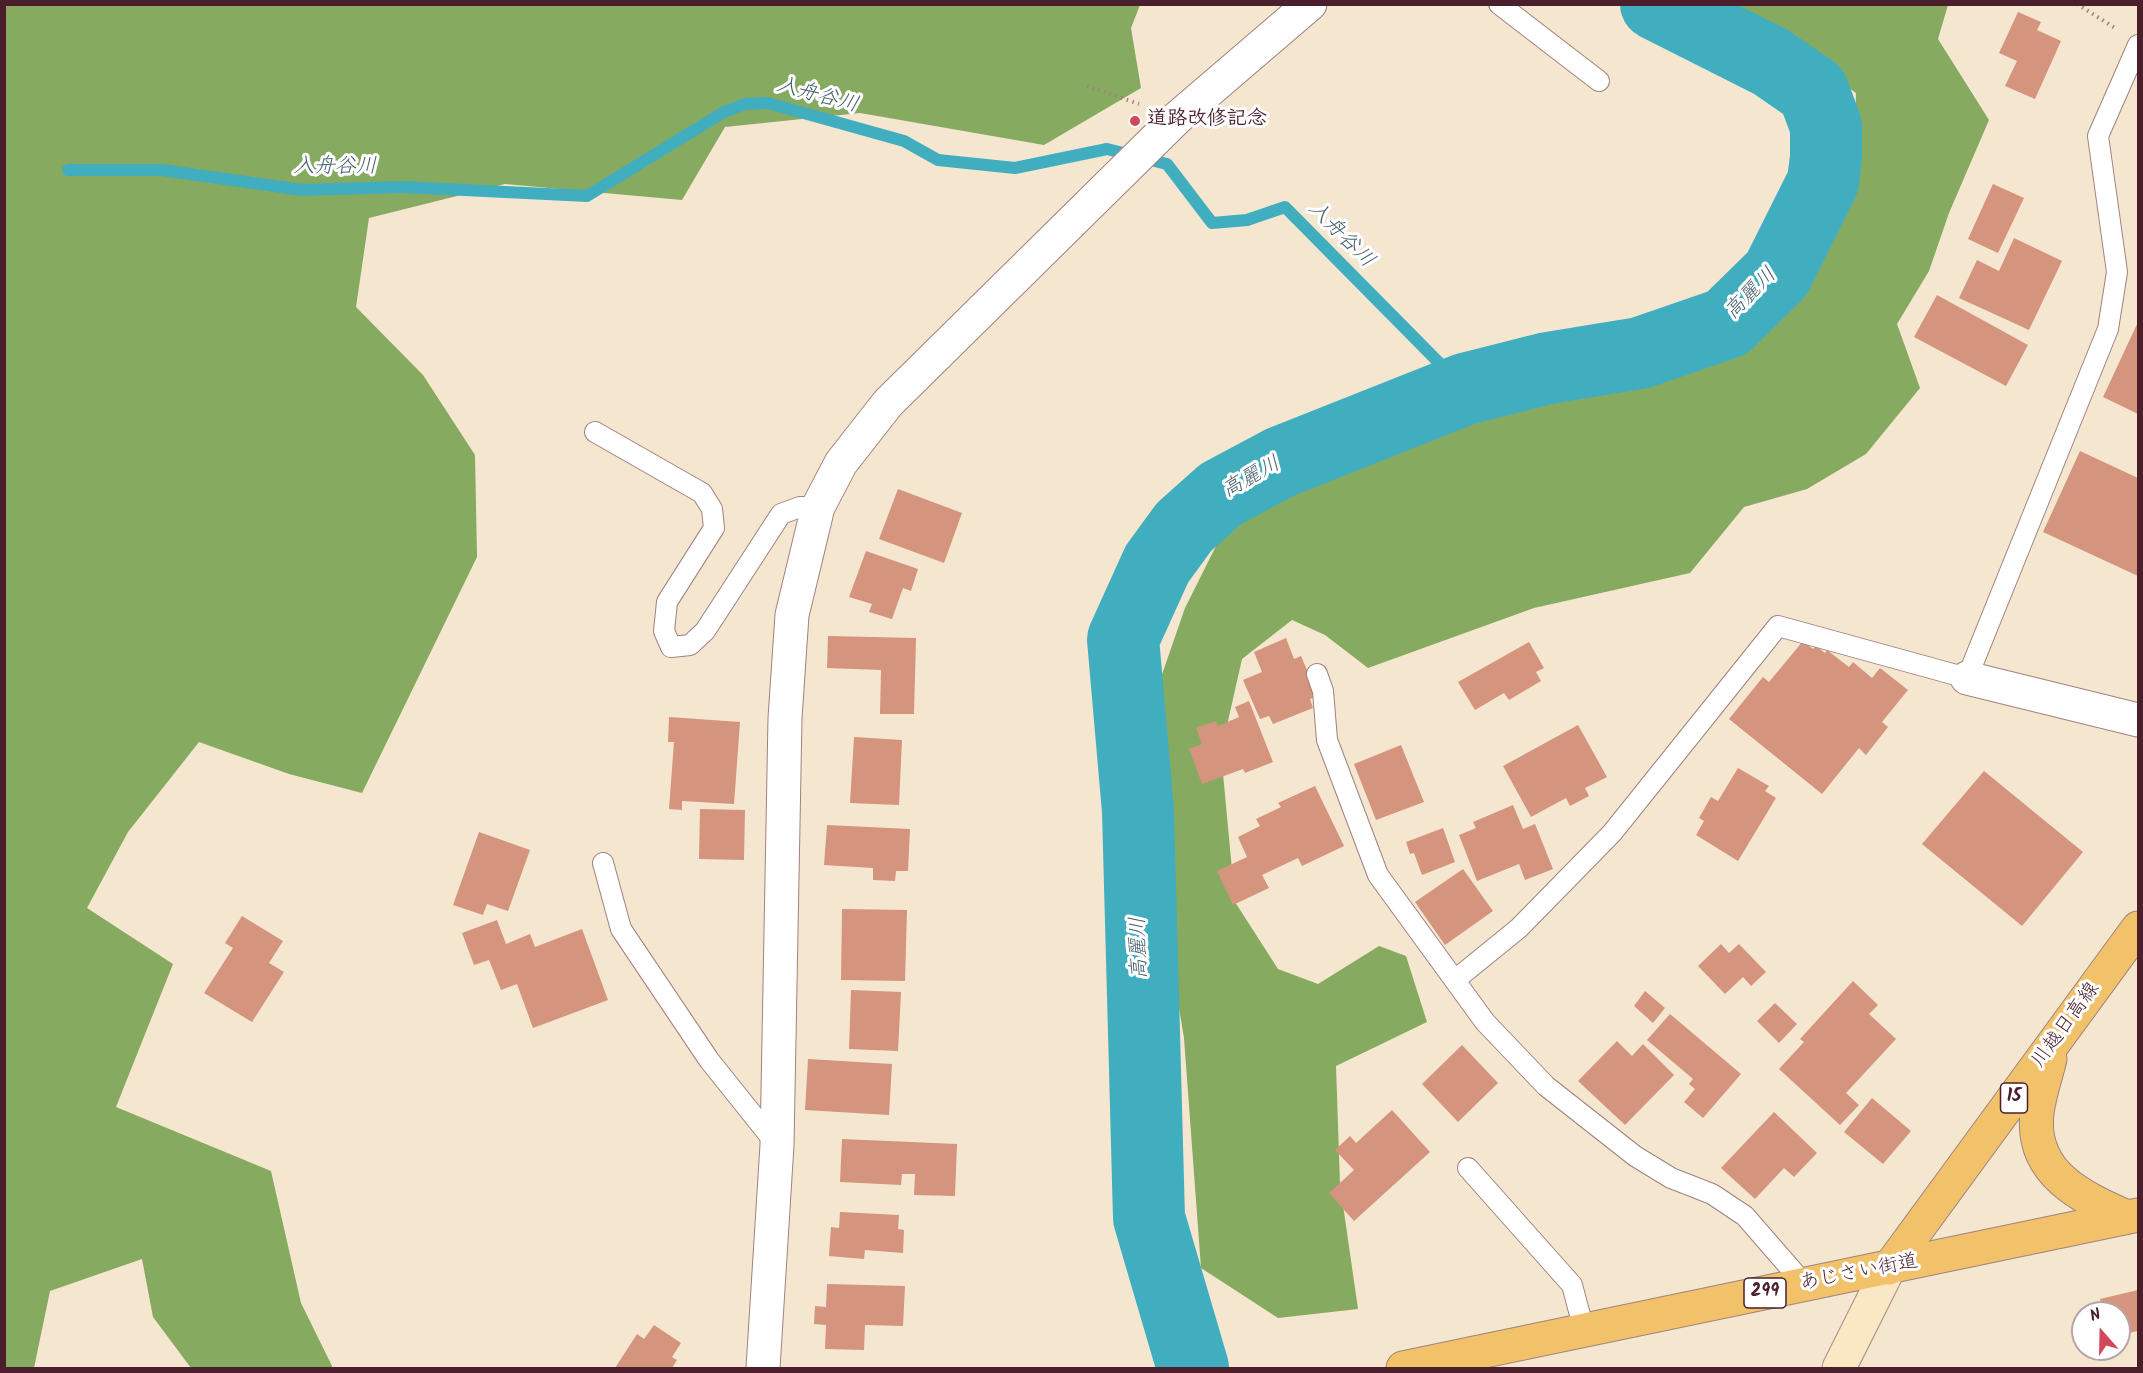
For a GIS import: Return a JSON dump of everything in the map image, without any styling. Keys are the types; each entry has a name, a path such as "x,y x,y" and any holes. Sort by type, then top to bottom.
{"main road":[{"name":"川越日高線","path":"1889,1268 2139,928"},
{"path":"2053,1045 2037,1115 2041,1153 2062,1180 2081,1194 2133,1216"},
{"name":"あじさい街道","path":"1403,1368 2133,1216"}],"street":[{"path":"763,1368 777,1145 784,718 792,615 818,507 841,463 888,403 1177,117 1310,4"},
{"path":"1967,678 2139,720"},
{"path":"1839,1368 1889,1268"}],"lane":[{"path":"1499,4 1599,81"},
{"path":"1455,980 1519,928 1612,833 1778,626 1967,678 2108,329 2116,272 2098,136 2139,45"},
{"path":"595,432 702,493 712,508 714,528 667,603 664,631 671,647 690,645 705,631 781,514 800,507 818,507"},
{"path":"1317,674 1323,691 1327,740 1378,875 1485,1022 1546,1086 1635,1156 1671,1179 1712,1194 1745,1216 1805,1285"},
{"path":"603,863 621,929 710,1060 777,1145"},
{"path":"1468,1168 1572,1285 1584,1330"}],"path":[{"path":"2078,4 2121,32"},
{"path":"1087,86 1177,117"}],"green space":[{"path":"5,4 1140,5 1131,28 1141,88 1044,145 860,113 725,127 682,200 505,184 369,218 356,307 423,375 475,455 477,557 362,793 289,774 199,742 128,832 87,908 173,964 116,1107 271,1171 301,1303 333,1368 191,1368 153,1317 142,1259 50,1291 34,1368 5,1368"},
{"path":"1734,5 1948,5 1938,39 1989,120 1949,213 1929,271 1897,324 1920,388 1866,454 1807,489 1744,507 1690,573 1534,608 1368,668 1325,635 1292,620 1242,659 1221,752 1235,902 1278,969 1318,984 1379,946 1406,956 1427,1022 1336,1066 1340,1184 1358,1309 1278,1318 1201,1268 1184,1038 1149,827 1159,683 1185,608 1225,528 1290,484 1555,388 1648,374 1739,340 1785,283 1854,171 1856,93"}],"building":[{"path":"2018,12 2041,22 2037,30 2061,41 2035,99 2005,86 2017,61 1999,53"},
{"path":"1993,184 2024,198 1998,253 1968,239"},
{"path":"2014,238 2062,261 2029,330 1959,298 1977,260 1999,271"},
{"path":"1937,295 2028,345 2006,386 1914,337"},
{"path":"2138,322 2138,414 2103,397"},
{"path":"2080,451 2138,478 2138,576 2043,532"},
{"path":"898,489 962,513 944,563 879,539"},
{"path":"866,551 918,569 911,591 903,588 892,619 869,612 872,604 849,597"},
{"path":"828,636 916,638 914,714 880,714 881,670 827,668"},
{"path":"1286,638 1294,659 1301,656 1318,696 1310,699 1313,708 1273,724 1269,716 1260,719 1243,680 1262,672 1254,652"},
{"path":"1803,641 1813,649 1816,646 1825,653 1827,650 1849,667 1853,662 1872,678 1880,668 1908,690 1882,722 1888,727 1866,755 1859,748 1822,794 1729,719 1763,677 1769,682"},
{"path":"1529,642 1544,668 1536,672 1541,681 1509,700 1504,693 1475,710 1458,682"},
{"path":"1249,701 1273,762 1245,773 1243,769 1202,784 1189,749 1202,744 1196,728 1216,721 1218,726 1239,717 1235,707"},
{"path":"669,717 740,722 734,804 682,801 682,810 669,809 674,742 668,742"},
{"path":"1578,725 1607,777 1585,788 1589,796 1570,806 1566,798 1531,817 1503,766"},
{"path":"854,737 902,740 899,805 850,803"},
{"path":"1401,745 1424,802 1376,820 1354,764"},
{"path":"1738,768 1769,786 1765,791 1776,798 1738,861 1696,835 1704,821 1699,818 1711,797 1718,801"},
{"path":"1984,771 2083,852 2022,926 1922,844"},
{"path":"1315,786 1344,846 1302,866 1298,858 1262,875 1269,888 1233,905 1217,871 1247,857 1238,837 1260,826 1256,819 1281,807 1278,803"},
{"path":"1513,805 1523,829 1535,824 1553,869 1525,880 1519,864 1477,881 1459,835 1476,828 1473,822"},
{"path":"700,809 745,810 744,860 699,859"},
{"path":"827,825 910,829 908,871 896,871 895,881 873,880 873,868 824,865"},
{"path":"1443,828 1455,862 1422,875 1414,853 1410,854 1406,842"},
{"path":"479,832 530,850 508,911 487,904 483,915 453,905"},
{"path":"1463,869 1493,911 1445,945 1415,902"},
{"path":"842,909 907,910 905,981 841,980"},
{"path":"242,916 283,941 269,963 284,972 252,1022 204,993 233,948 225,943"},
{"path":"497,920 506,944 530,934 535,947 582,929 608,1000 533,1028 517,984 501,990 489,960 474,965 462,933"},
{"path":"1721,944 1729,953 1739,944 1766,972 1751,986 1743,977 1725,994 1698,966"},
{"path":"1853,981 1878,1005 1869,1014 1896,1039 1846,1093 1859,1105 1840,1125 1779,1069 1804,1042 1800,1039"},
{"path":"851,990 901,992 898,1051 849,1049"},
{"path":"1645,991 1665,1008 1653,1023 1634,1006"},
{"path":"1775,1003 1797,1024 1779,1043 1757,1021"},
{"path":"1670,1014 1741,1074 1703,1118 1684,1102 1695,1089 1689,1084 1693,1079 1647,1040"},
{"path":"1617,1041 1632,1056 1643,1044 1674,1075 1625,1125 1578,1081"},
{"path":"1462,1045 1498,1083 1458,1122 1422,1084"},
{"path":"808,1059 892,1064 889,1115 805,1110"},
{"path":"1872,1098 1911,1131 1883,1164 1844,1132"},
{"path":"1392,1110 1430,1152 1354,1221 1329,1193 1354,1170 1335,1150 1350,1136 1356,1143"},
{"path":"1774,1112 1817,1153 1794,1177 1784,1168 1755,1199 1721,1168"},
{"path":"842,1139 957,1144 955,1196 914,1195 915,1174 902,1174 901,1185 840,1182"},
{"path":"840,1212 899,1215 898,1229 904,1230 903,1253 865,1250 864,1259 829,1256 831,1227 839,1228"},
{"path":"827,1284 905,1286 903,1326 865,1325 864,1350 825,1349 826,1325 814,1324 815,1306 826,1307"},
{"path":"2138,1290 2138,1331 2131,1332 2131,1301 2100,1301 2100,1299"},
{"path":"654,1325 681,1343 672,1357 677,1360 672,1368 615,1368 637,1334 644,1339"}],"waterway":[{"name":"高麗川","path":"1193,1368 1149,1218 1138,811 1123,639 1157,564 1184,527 1221,494 1281,462 1465,389 1548,368 1640,353 1727,323 1777,274 1823,182 1826,126 1813,91 1771,62 1656,4"},
{"name":"入舟谷川","path":"68,170 162,170 302,190 403,187 587,196 724,112 745,104 768,103 904,141 938,160 1015,168 1107,149 1167,164 1212,223 1247,220 1285,207 1465,389"}],"place":[{"name":"道路改修記念","path":"1135,121"}]}
